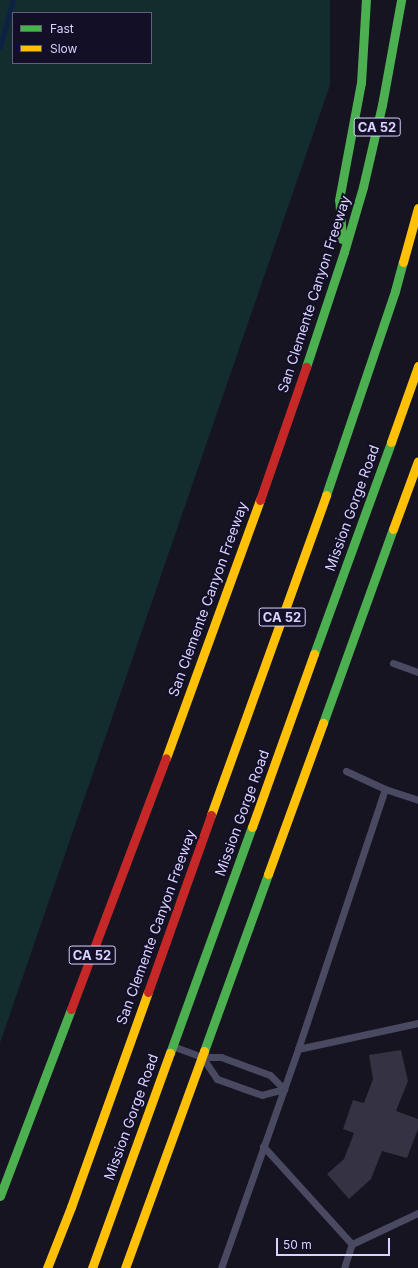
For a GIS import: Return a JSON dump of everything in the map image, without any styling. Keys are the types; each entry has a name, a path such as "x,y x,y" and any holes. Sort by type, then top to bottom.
{"main road":[{"path":"344,252 339,200 361,83 366,0"},
{"name":"San Clemente Canyon Freeway","path":"0,1196 143,822 282,440 344,252 363,187 382,105 401,0"},
{"name":"San Clemente Canyon Freeway","path":"47,1268 79,1185 345,442 395,291 418,208"},
{"name":"Mission Gorge Road","path":"92,1268 416,382 418,366"},
{"path":"125,1268 418,461"}],"lane":[{"path":"393,663 418,672"},
{"path":"346,771 385,789 418,800"},
{"path":"221,1268 298,1049 385,789"},
{"path":"298,1049 418,1023"},
{"path":"172,1046 202,1057 221,1056 270,1075 284,1089"},
{"path":"202,1057 217,1079 262,1095 284,1089"},
{"path":"264,1146 352,1244"},
{"path":"344,1268 352,1244 418,1214"}],"green space":[{"path":"0,0 330,0 330,85 0,1043"}],"building":[{"path":"401,1050 408,1081 396,1111 418,1119 418,1129 407,1158 382,1151 371,1179 349,1199 327,1174 344,1159 354,1133 343,1129 353,1100 364,1103 373,1079 369,1055"}],"waterway":[{"path":"0,47 13,0"}],"traffic: fast":[{"path":"342,239 339,200 361,83 366,0"},
{"path":"306,367 344,252 363,187 382,105 401,0"},
{"path":"326,495 395,291 403,262"},
{"path":"314,654 391,442"},
{"path":"323,723 393,529"},
{"path":"170,1053 252,827"},
{"path":"204,1051 268,874"},
{"path":"0,1196 71,1009"}],"traffic: slow":[{"path":"403,262 418,208"},
{"path":"391,442 418,366"},
{"path":"393,529 418,461"},
{"path":"211,815 326,495"},
{"path":"166,758 260,500"},
{"path":"252,827 314,654"},
{"path":"268,874 323,723"},
{"path":"47,1268 71,1207 148,992"},
{"path":"125,1268 204,1051"},
{"path":"92,1268 170,1053"}],"traffic: jam":[{"path":"260,500 306,367"},
{"path":"71,1009 166,758"},
{"path":"148,992 211,815"}]}
